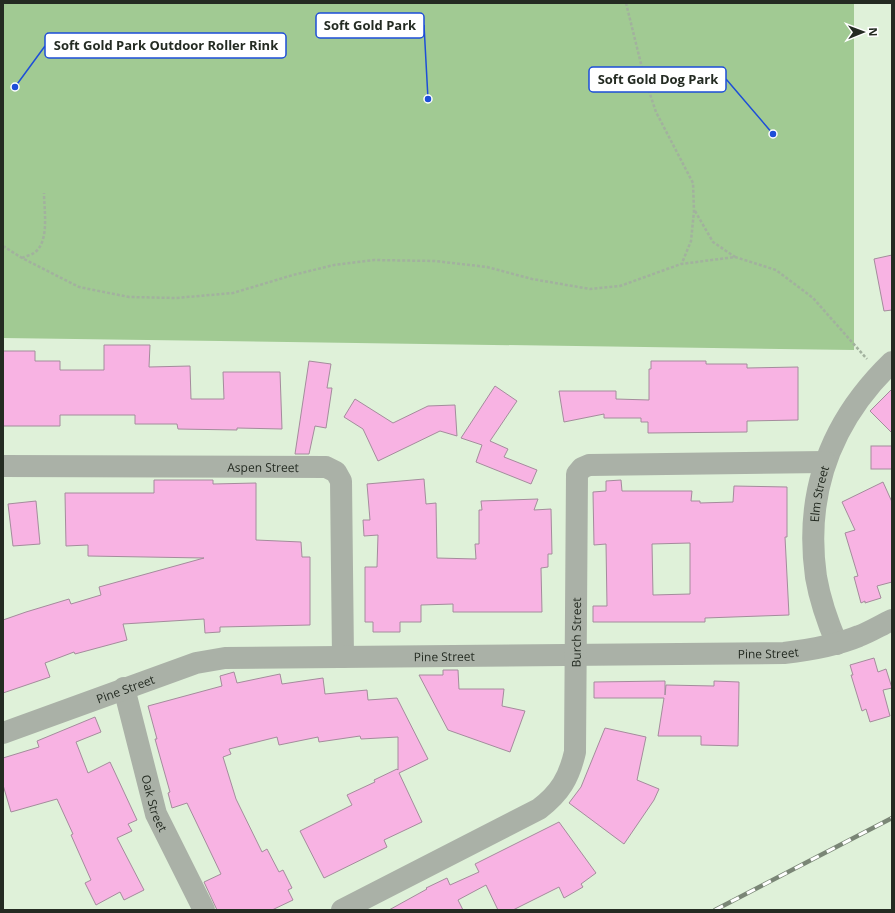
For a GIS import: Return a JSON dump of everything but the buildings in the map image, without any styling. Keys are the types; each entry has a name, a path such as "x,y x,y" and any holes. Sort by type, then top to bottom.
{"street":[{"name":"Elm Street","path":"837,644 826,618 816,578 813,546 815,509 820,482 838,432 873,380 892,362"},
{"name":"Burch Street","path":"342,910 539,809 550,801 562,787 572,767 576,752 577,474 582,468 590,465 826,462"},
{"name":"Aspen Street","path":"3,466 326,467 336,472 341,481 343,657"},
{"name":"Pine Street","path":"3,733 196,663 225,658 784,653 837,644 860,636 892,620"},
{"name":"Oak Street","path":"124,688 156,814 204,910"}],"path":[{"path":"626,3 644,76 656,112 693,182 694,211 691,241 681,264"},
{"path":"22,258 34,253 44,239 44,193"},
{"path":"694,211 713,242 735,257 776,270 813,298 868,360 873,380"},
{"path":"3,246 22,258 79,287 129,297 176,298 233,293 293,275 334,265 374,260 436,261 487,267 532,279 590,289 620,286 681,264 735,257"}],"green space":[{"path":"3,3 854,3 854,350 3,338"}],"railway":[{"path":"715,910 892,818"}],"place":[{"name":"Soft Gold Park Outdoor Roller Rink","path":"15,87"},
{"name":"Soft Gold Park","path":"428,99"},
{"name":"Soft Gold Dog Park","path":"773,134"}]}
